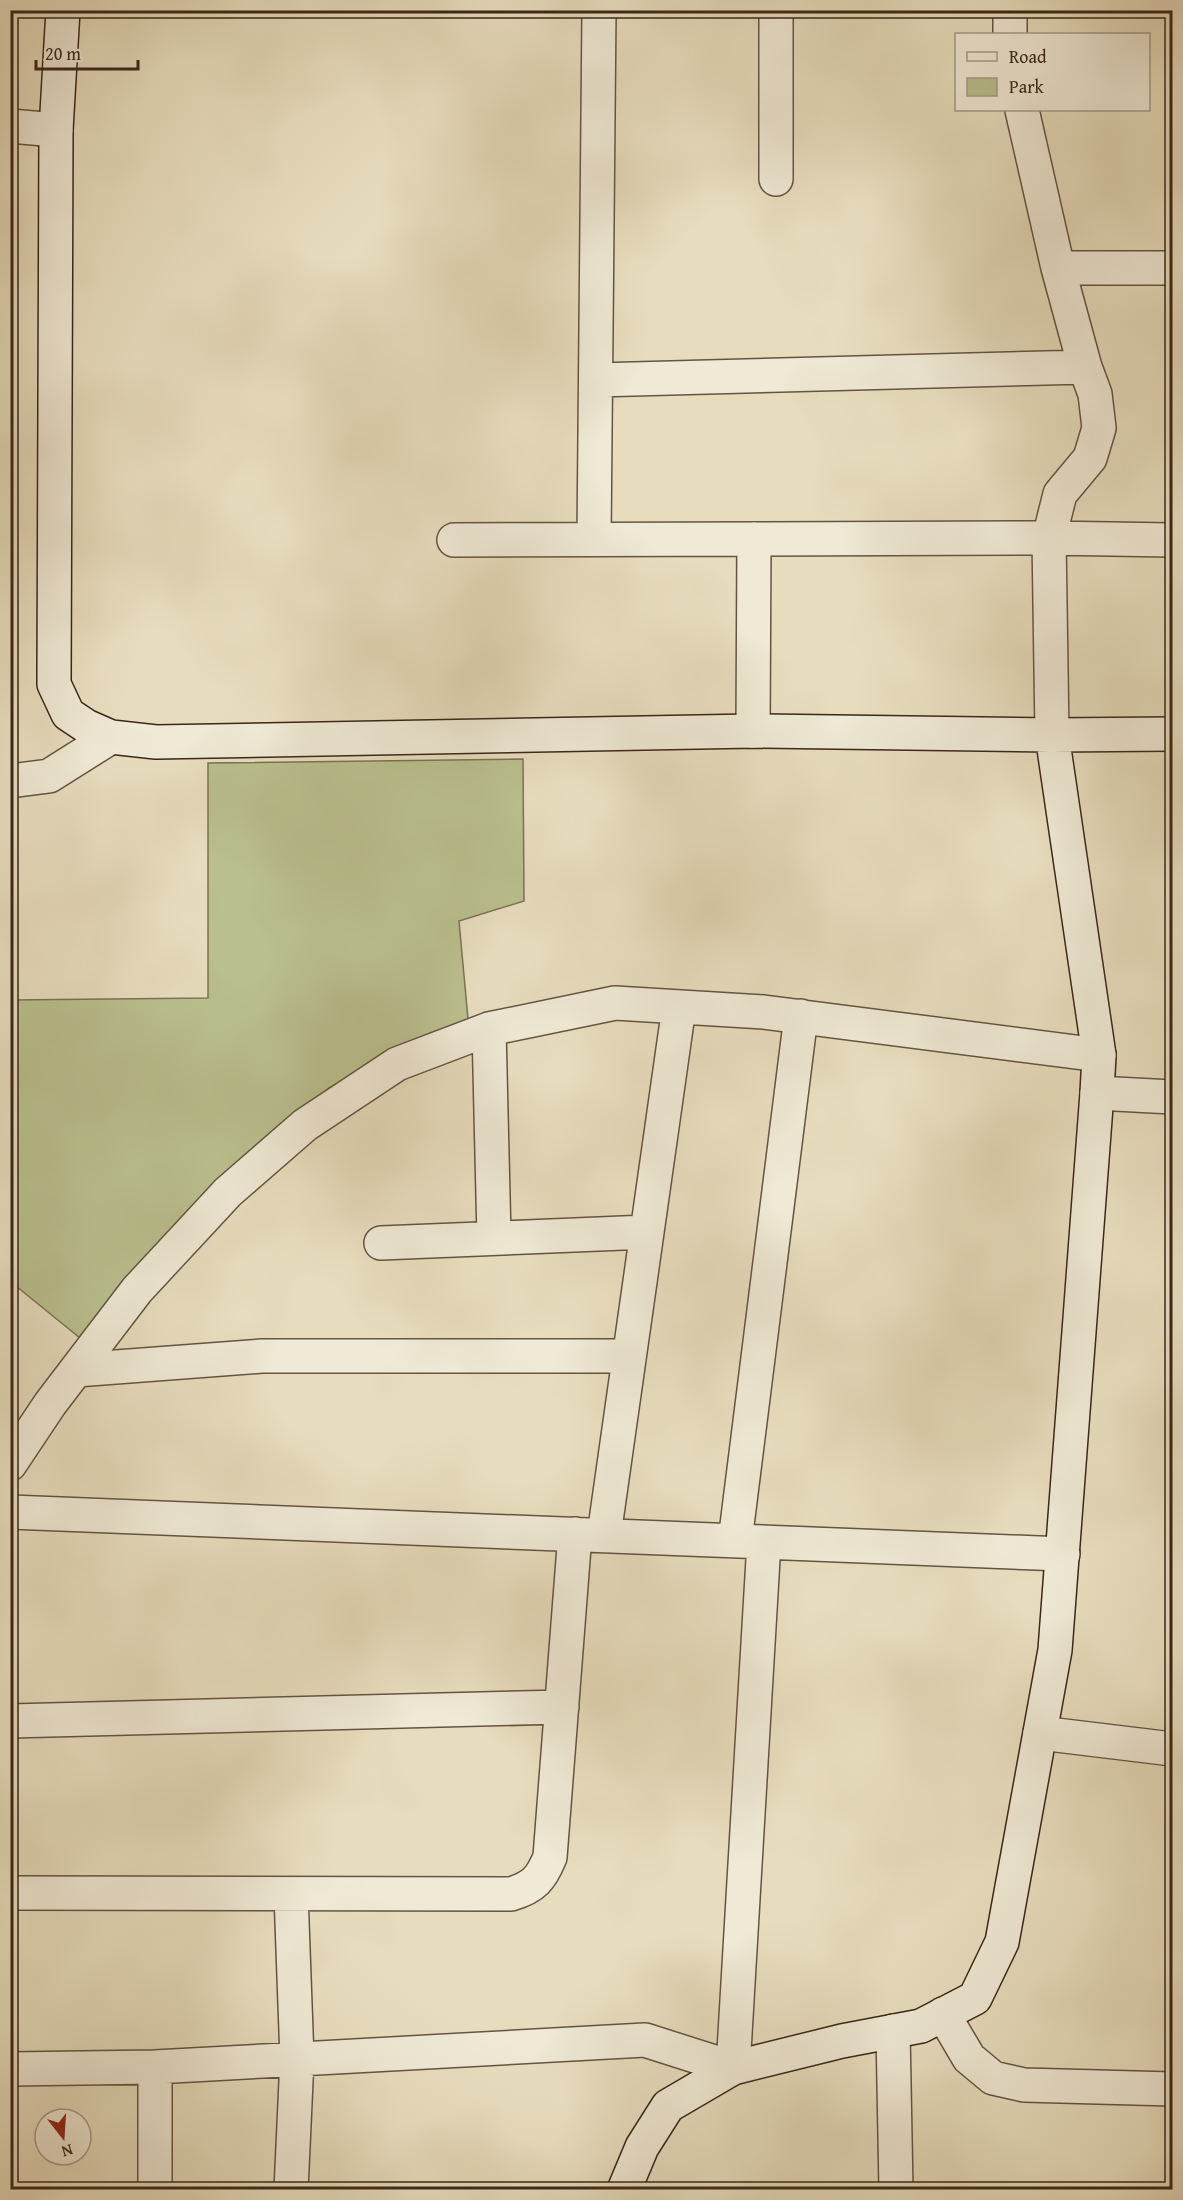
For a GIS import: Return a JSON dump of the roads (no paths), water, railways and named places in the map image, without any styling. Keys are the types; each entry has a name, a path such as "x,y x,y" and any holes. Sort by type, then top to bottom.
{"street":[{"path":"63,10 57,130 54,684 68,714 111,737 156,742 753,731 1173,735"},
{"path":"594,539 600,10"},
{"path":"776,10 776,179"},
{"path":"1010,10 1010,33"},
{"path":"624,2190 642,2146 668,2106 733,2068 842,2041 921,2026 975,1998 1002,1942 1056,1650 1099,1055 1052,735 1049,538 1060,494 1090,458 1099,428 1095,394 1085,367 1058,268 1022,111"},
{"path":"10,126 57,130"},
{"path":"1058,268 1173,268"},
{"path":"596,380 1085,367"},
{"path":"753,731 754,538"},
{"path":"454,540 1049,538 1173,540"},
{"path":"10,781 49,776 111,737"},
{"path":"10,1464 50,1404 138,1290 220,1201 305,1125 397,1064 489,1029 615,1004 764,1011 1099,1055"},
{"path":"10,1893 511,1894 526,1890 542,1876 550,1857 562,1707 590,1535 630,1356 679,1007"},
{"path":"733,2068 749,1541 801,1016"},
{"path":"489,1029 494,1238"},
{"path":"1097,1093 1173,1097"},
{"path":"381,1243 647,1232"},
{"path":"76,1370 262,1356 630,1356"},
{"path":"10,1512 1063,1554"},
{"path":"10,1721 562,1707"},
{"path":"1040,1732 1173,1749"},
{"path":"291,1894 297,2060 291,2190"},
{"path":"943,2014 969,2058 993,2078 1024,2085 1173,2089"},
{"path":"893,2031 896,2190"},
{"path":"10,2069 155,2067 645,2040 733,2068"},
{"path":"155,2067 155,2190"}]}
